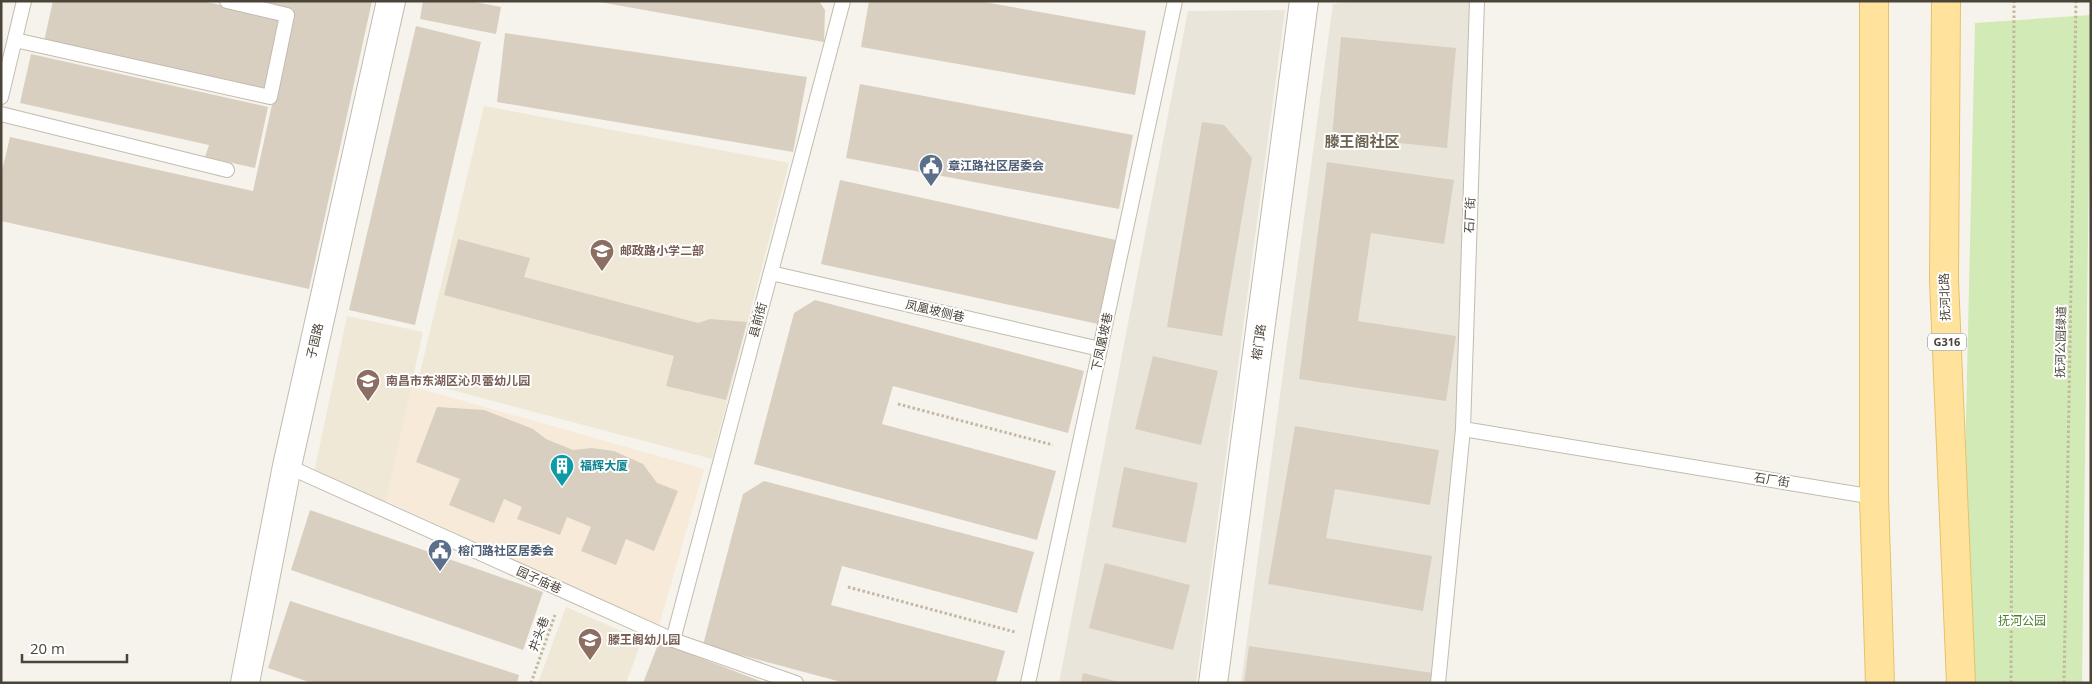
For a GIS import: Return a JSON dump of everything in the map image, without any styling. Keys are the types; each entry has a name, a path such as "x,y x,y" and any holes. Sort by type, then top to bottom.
{"main road":[{"path":"1874,1 1874,496 1880,683"},
{"name":"抚河北路","path":"1946,1 1944,280 1961,683"}],"street":[{"name":"子固路","path":"245,683 287,466 391,1"},
{"name":"榕门路","path":"1213,683 1304,1"}],"lane":[{"path":"1,97 24,1"},
{"path":"15,40 270,97 287,15 227,1"},
{"name":"县前街","path":"673,640 843,1"},
{"name":"下凤凰坡巷","path":"1028,683 1176,1"},
{"name":"石厂街","path":"1438,683 1463,429 1477,1"},
{"path":"1,114 227,170"},
{"name":"凤凰坡侧巷","path":"771,273 1100,349"},
{"name":"石厂街","path":"1463,429 1874,496"},
{"name":"园子庙巷","path":"287,466 673,640 796,683"}],"path":[{"path":"2011,683 2014,1"},
{"name":"抚河公园绿道","path":"2064,683 2076,1"},
{"path":"898,404 1078,451"},
{"path":"848,587 1037,638"},
{"name":"井头巷","path":"531,683 564,591"}],"shaded area":[{"path":"1363,1 1470,1 1457,427 1433,683 1241,683 1333,4"},
{"path":"1285,10 1196,683 1059,683 1188,11"},
{"name":"邮政路小学二部","path":"484,106 789,163 712,459 418,381"},
{"name":"南昌市东湖区沁贝蕾幼儿园","path":"347,316 423,332 385,505 314,473"},
{"path":"343,367 704,469 659,626 319,470"},
{"name":"滕王阁幼儿园","path":"566,607 642,640 626,683 538,683"}],"green space":[{"name":"抚河公园","path":"2091,15 2082,683 1960,683 1975,23"}],"building":[{"path":"53,1 203,1 287,20 271,91 44,41"},
{"path":"263,1 372,1 309,289 1,221 1,175 10,137 253,191 293,9"},
{"path":"423,1 470,1 501,7 496,34 420,19"},
{"path":"594,1 819,1 825,10 824,42"},
{"path":"869,1 979,1 1146,31 1135,95 861,47"},
{"path":"416,26 481,42 415,325 349,310"},
{"path":"505,33 807,77 793,152 497,102"},
{"path":"1341,37 1456,48 1447,148 1332,136"},
{"path":"31,54 268,107 255,168 205,157 209,145 20,103"},
{"path":"860,84 1133,135 1119,209 846,158"},
{"path":"1202,122 1224,125 1252,158 1222,336 1167,327"},
{"path":"1327,162 1454,180 1444,244 1371,233 1358,321 1456,336 1446,401 1299,379"},
{"path":"840,180 1116,240 1098,324 821,264"},
{"path":"458,239 530,258 524,277 698,323 710,319 747,322 726,400 666,386 674,356 444,295"},
{"path":"815,300 1084,371 1068,433 893,386 882,424 1056,471 1037,540 754,464 794,313"},
{"path":"1153,356 1218,371 1201,445 1135,429"},
{"name":"福辉大厦","path":"437,407 484,410 533,429 546,439 573,450 592,448 614,451 643,464 657,483 678,491 654,551 626,539 616,565 581,551 591,527 567,517 560,535 517,519 522,507 504,499 494,523 449,505 460,479 416,462"},
{"path":"1295,426 1439,450 1430,505 1335,489 1326,538 1432,556 1423,611 1268,584"},
{"path":"1124,467 1198,483 1186,543 1112,527"},
{"path":"764,481 1034,552 1017,613 842,566 831,605 1005,651 996,683 845,683 703,645 743,494"},
{"path":"310,510 543,592 523,650 291,570"},
{"path":"1105,563 1190,585 1173,650 1089,628"},
{"path":"290,601 519,675 517,683 312,683 268,668"},
{"path":"659,642 765,683 643,683"},
{"path":"1249,646 1433,673 1432,683 1244,683"},
{"path":"1083,673 1119,682 1119,683 1081,683"}],"place":[{"name":"章江路社区居委会","path":"931,187"},
{"name":"邮政路小学二部","path":"602,272"},
{"name":"南昌市东湖区沁贝蕾幼儿园","path":"368,402"},
{"name":"福辉大厦","path":"562,487"},
{"name":"榕门路社区居委会","path":"440,572"},
{"name":"滕王阁幼儿园","path":"590,661"}],"district":[{"name":"滕王阁社区","path":"1362,142"}]}
